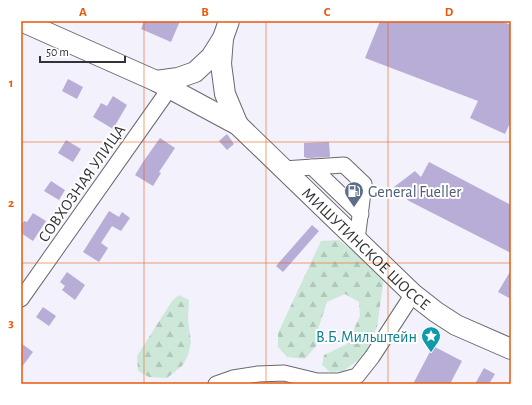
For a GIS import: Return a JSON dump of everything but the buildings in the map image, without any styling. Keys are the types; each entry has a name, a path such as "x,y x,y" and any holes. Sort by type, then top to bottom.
{"main road":[{"path":"21,21 163,84 238,125"},
{"path":"163,84 195,72 211,57 226,30"},
{"path":"226,30 221,64 225,94 238,125"},
{"name":"МИШУТИНСКОЕ ШОССЕ","path":"238,125 413,294 456,325 511,349"}],"street":[{"name":"СОВХОЗНАЯ УЛИЦА","path":"21,299 163,84"},
{"path":"283,169 344,165 364,184 357,240"},
{"path":"312,167 361,214"},
{"path":"216,384 232,378 258,374 284,373 317,381 339,381 357,376 372,357 413,294"}],"green space":[{"path":"339,240 384,277 377,327 363,357 343,371 330,372 322,365 324,355 347,344 360,316 359,302 345,294 327,302 319,326 316,346 305,359 287,357 278,347 278,333 321,241"},
{"path":"179,295 189,300 188,319 191,342 188,355 183,365 167,378 149,377 138,371 137,356 172,301"}],"place":[{"name":"General Fueller","path":"354,208"},
{"name":"В.Б.Мильштейн","path":"431,353"}]}
